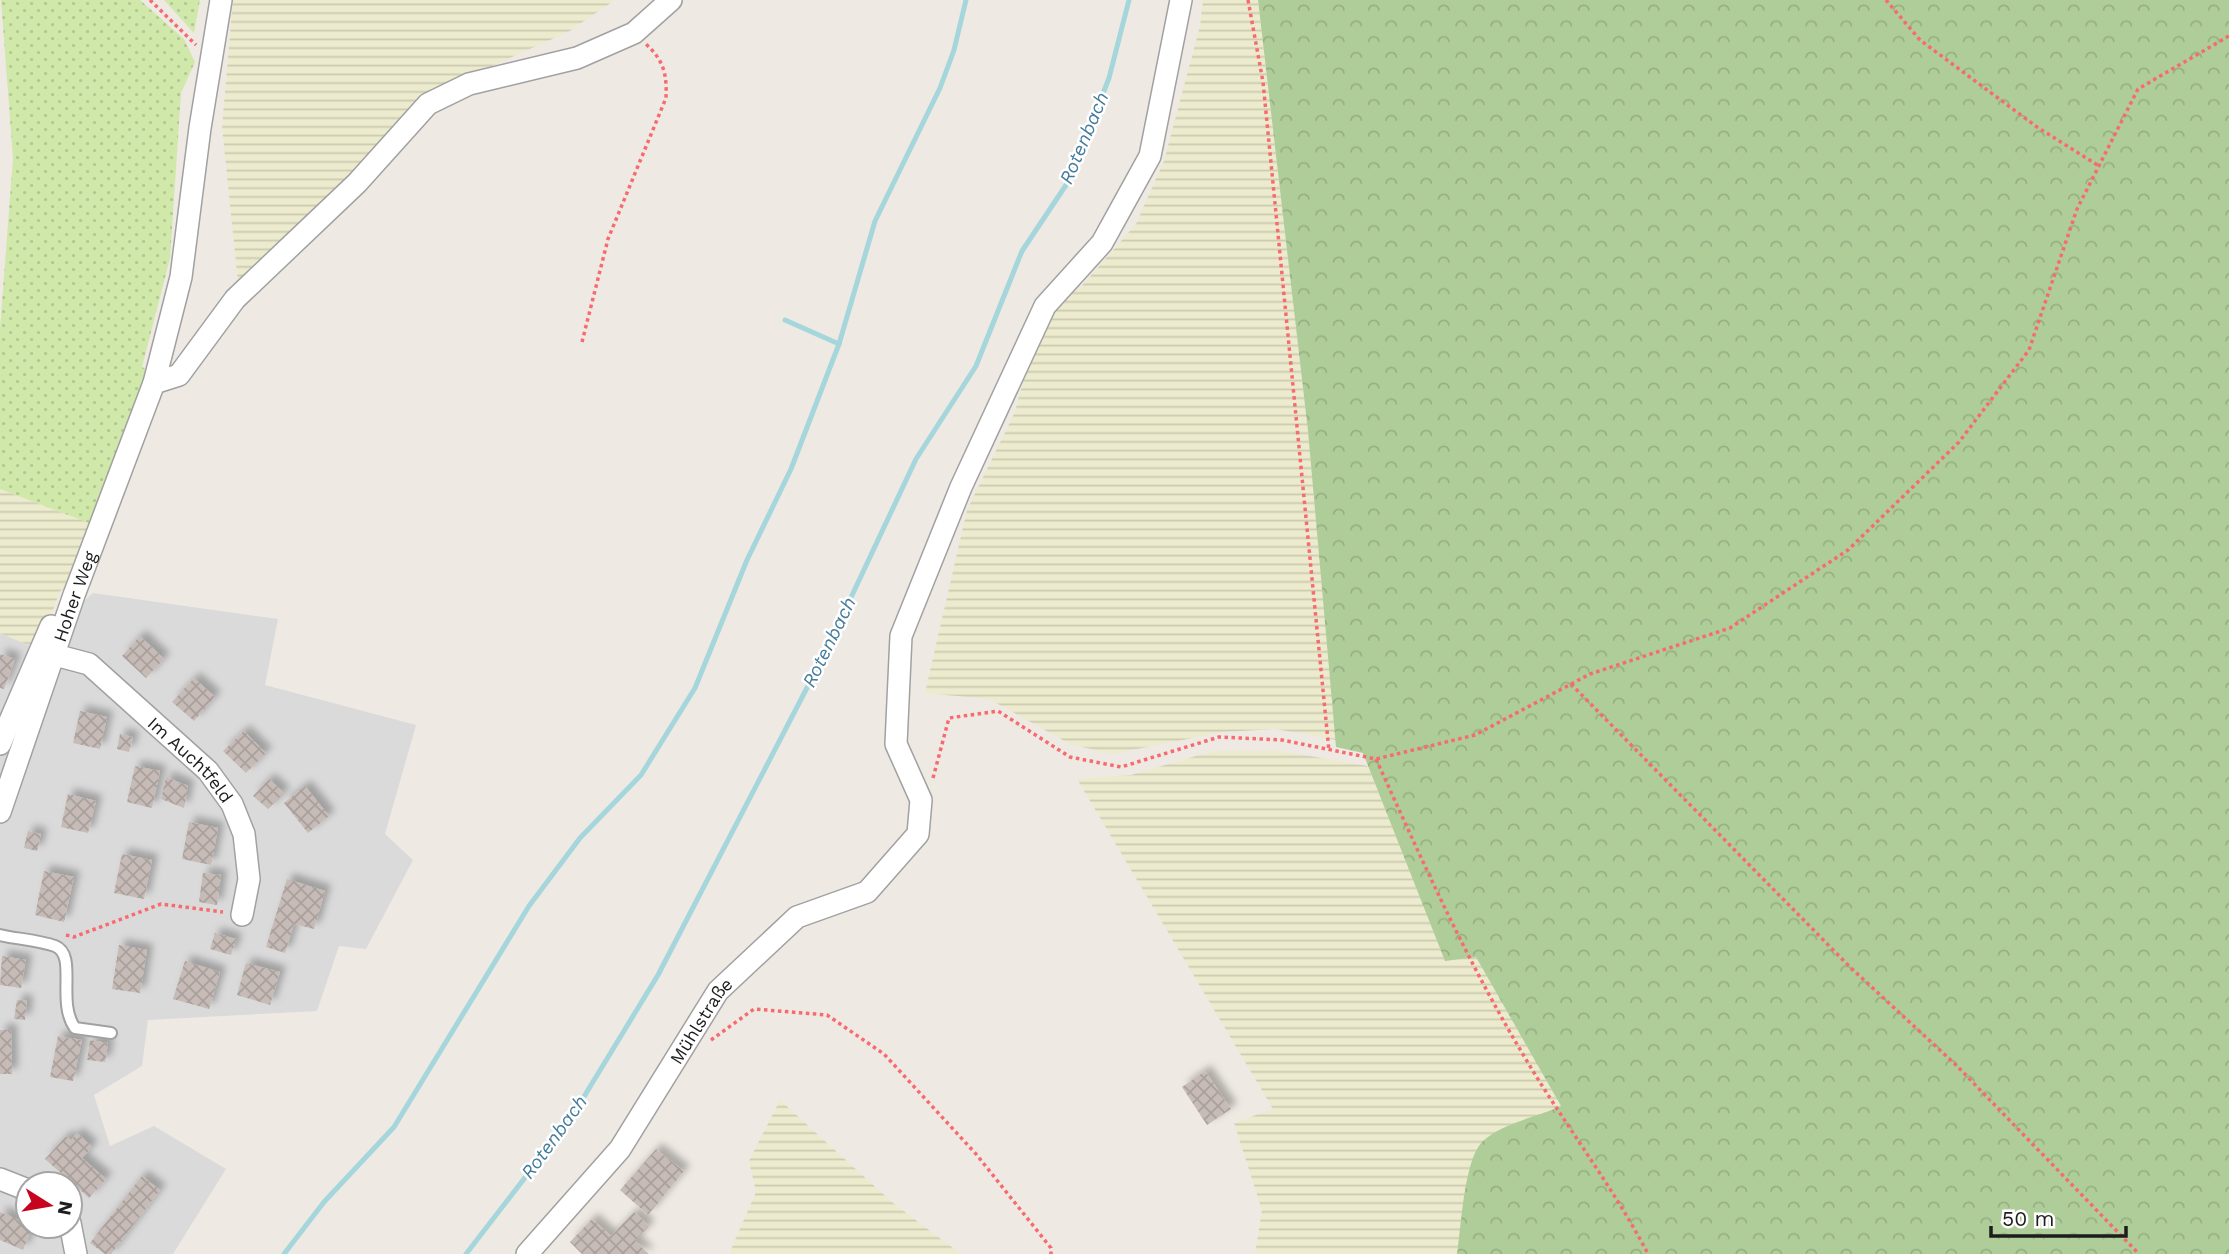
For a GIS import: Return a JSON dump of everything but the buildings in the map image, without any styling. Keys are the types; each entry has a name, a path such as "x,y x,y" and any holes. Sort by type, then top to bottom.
{"street":[{"name":"Hoher Weg","path":"0,812 74,595 154,383 181,277 221,0"},
{"path":"154,383 179,375 235,299 357,183 428,104 469,83 577,58 634,33 671,0"},
{"name":"Mühlstraße","path":"527,1254 620,1149 718,991 796,917 867,892 918,834 921,800 896,744 901,636 961,487 1045,306 1102,243 1150,156 1181,0"},
{"path":"0,744 61,603 74,595"},
{"name":"Im Auchtfeld","path":"55,655 89,664 208,771 224,793 244,834 249,879 242,915"}],"lane":[{"path":"0,935 57,946 64,953 67,963 65,1005 68,1018 75,1028 111,1033"}],"path":[{"path":"149,0 211,60"},
{"path":"1248,0 1267,122 1329,751"},
{"path":"1886,0 1920,40 2037,127 2099,166"},
{"path":"582,342 608,239 666,98 667,76 660,57 634,33"},
{"path":"932,783 949,718 998,711 1070,757 1121,767 1219,737 1282,740 1376,760 1475,735 1590,674 1730,628 1848,551 1950,452 2029,350 2077,209 2138,89 2229,36"},
{"path":"1571,684 1851,968 1956,1065 2139,1254"},
{"path":"1376,760 1449,918 1521,1051 1628,1216 1648,1254"},
{"path":"62,934 74,937 161,904 242,915"},
{"path":"701,1048 754,1009 827,1014 884,1054 976,1154 1051,1248 1051,1254"}],"shaded area":[{"path":"233,0 615,0 568,32 456,82 239,292 222,127"},
{"path":"1203,0 1258,0 1308,431 1336,740 1276,729 1223,732 1112,754 1070,744 989,699 925,693 967,510 1015,412 1028,362 1055,300 1080,288 1136,224 1164,161 1200,26"},
{"path":"0,489 92,524 71,584 60,591 42,639 33,647 0,633"},
{"path":"93,593 278,619 265,685 416,725 385,834 413,860 366,949 339,946 317,1011 148,1020 142,1066 94,1095 110,1146 154,1126 226,1169 173,1254 0,1254 0,633 33,647"},
{"path":"1213,751 1281,751 1368,766 1445,960 1476,956 1561,1106 1501,1130 1481,1143 1471,1167 1457,1254 1255,1254 1262,1210 1234,1123 1273,1109 1077,779 1131,775"},
{"path":"780,1100 893,1203 961,1254 729,1254 756,1192 749,1161"}],"green space":[{"path":"1,0 140,0 184,39 195,62 181,93 170,258 142,367 149,371 92,524 0,489 0,329 13,158"},
{"path":"164,0 200,0 194,33"},
{"path":"1258,0 2229,0 2229,1254 1457,1254 1467,1178 1482,1142 1509,1125 1561,1106 1476,957 1445,961 1363,753 1336,747 1308,431"}],"waterway":[{"path":"284,1254 324,1202 394,1127 529,906 580,838 641,775 695,688 747,560 791,469 839,344 875,221 940,88 954,50 966,0"},
{"name":"Rotenbach","path":"466,1254 571,1118 658,975 824,655 916,459 976,366 1022,251 1070,179 1109,78 1129,0"},
{"path":"785,320 839,344"}]}
